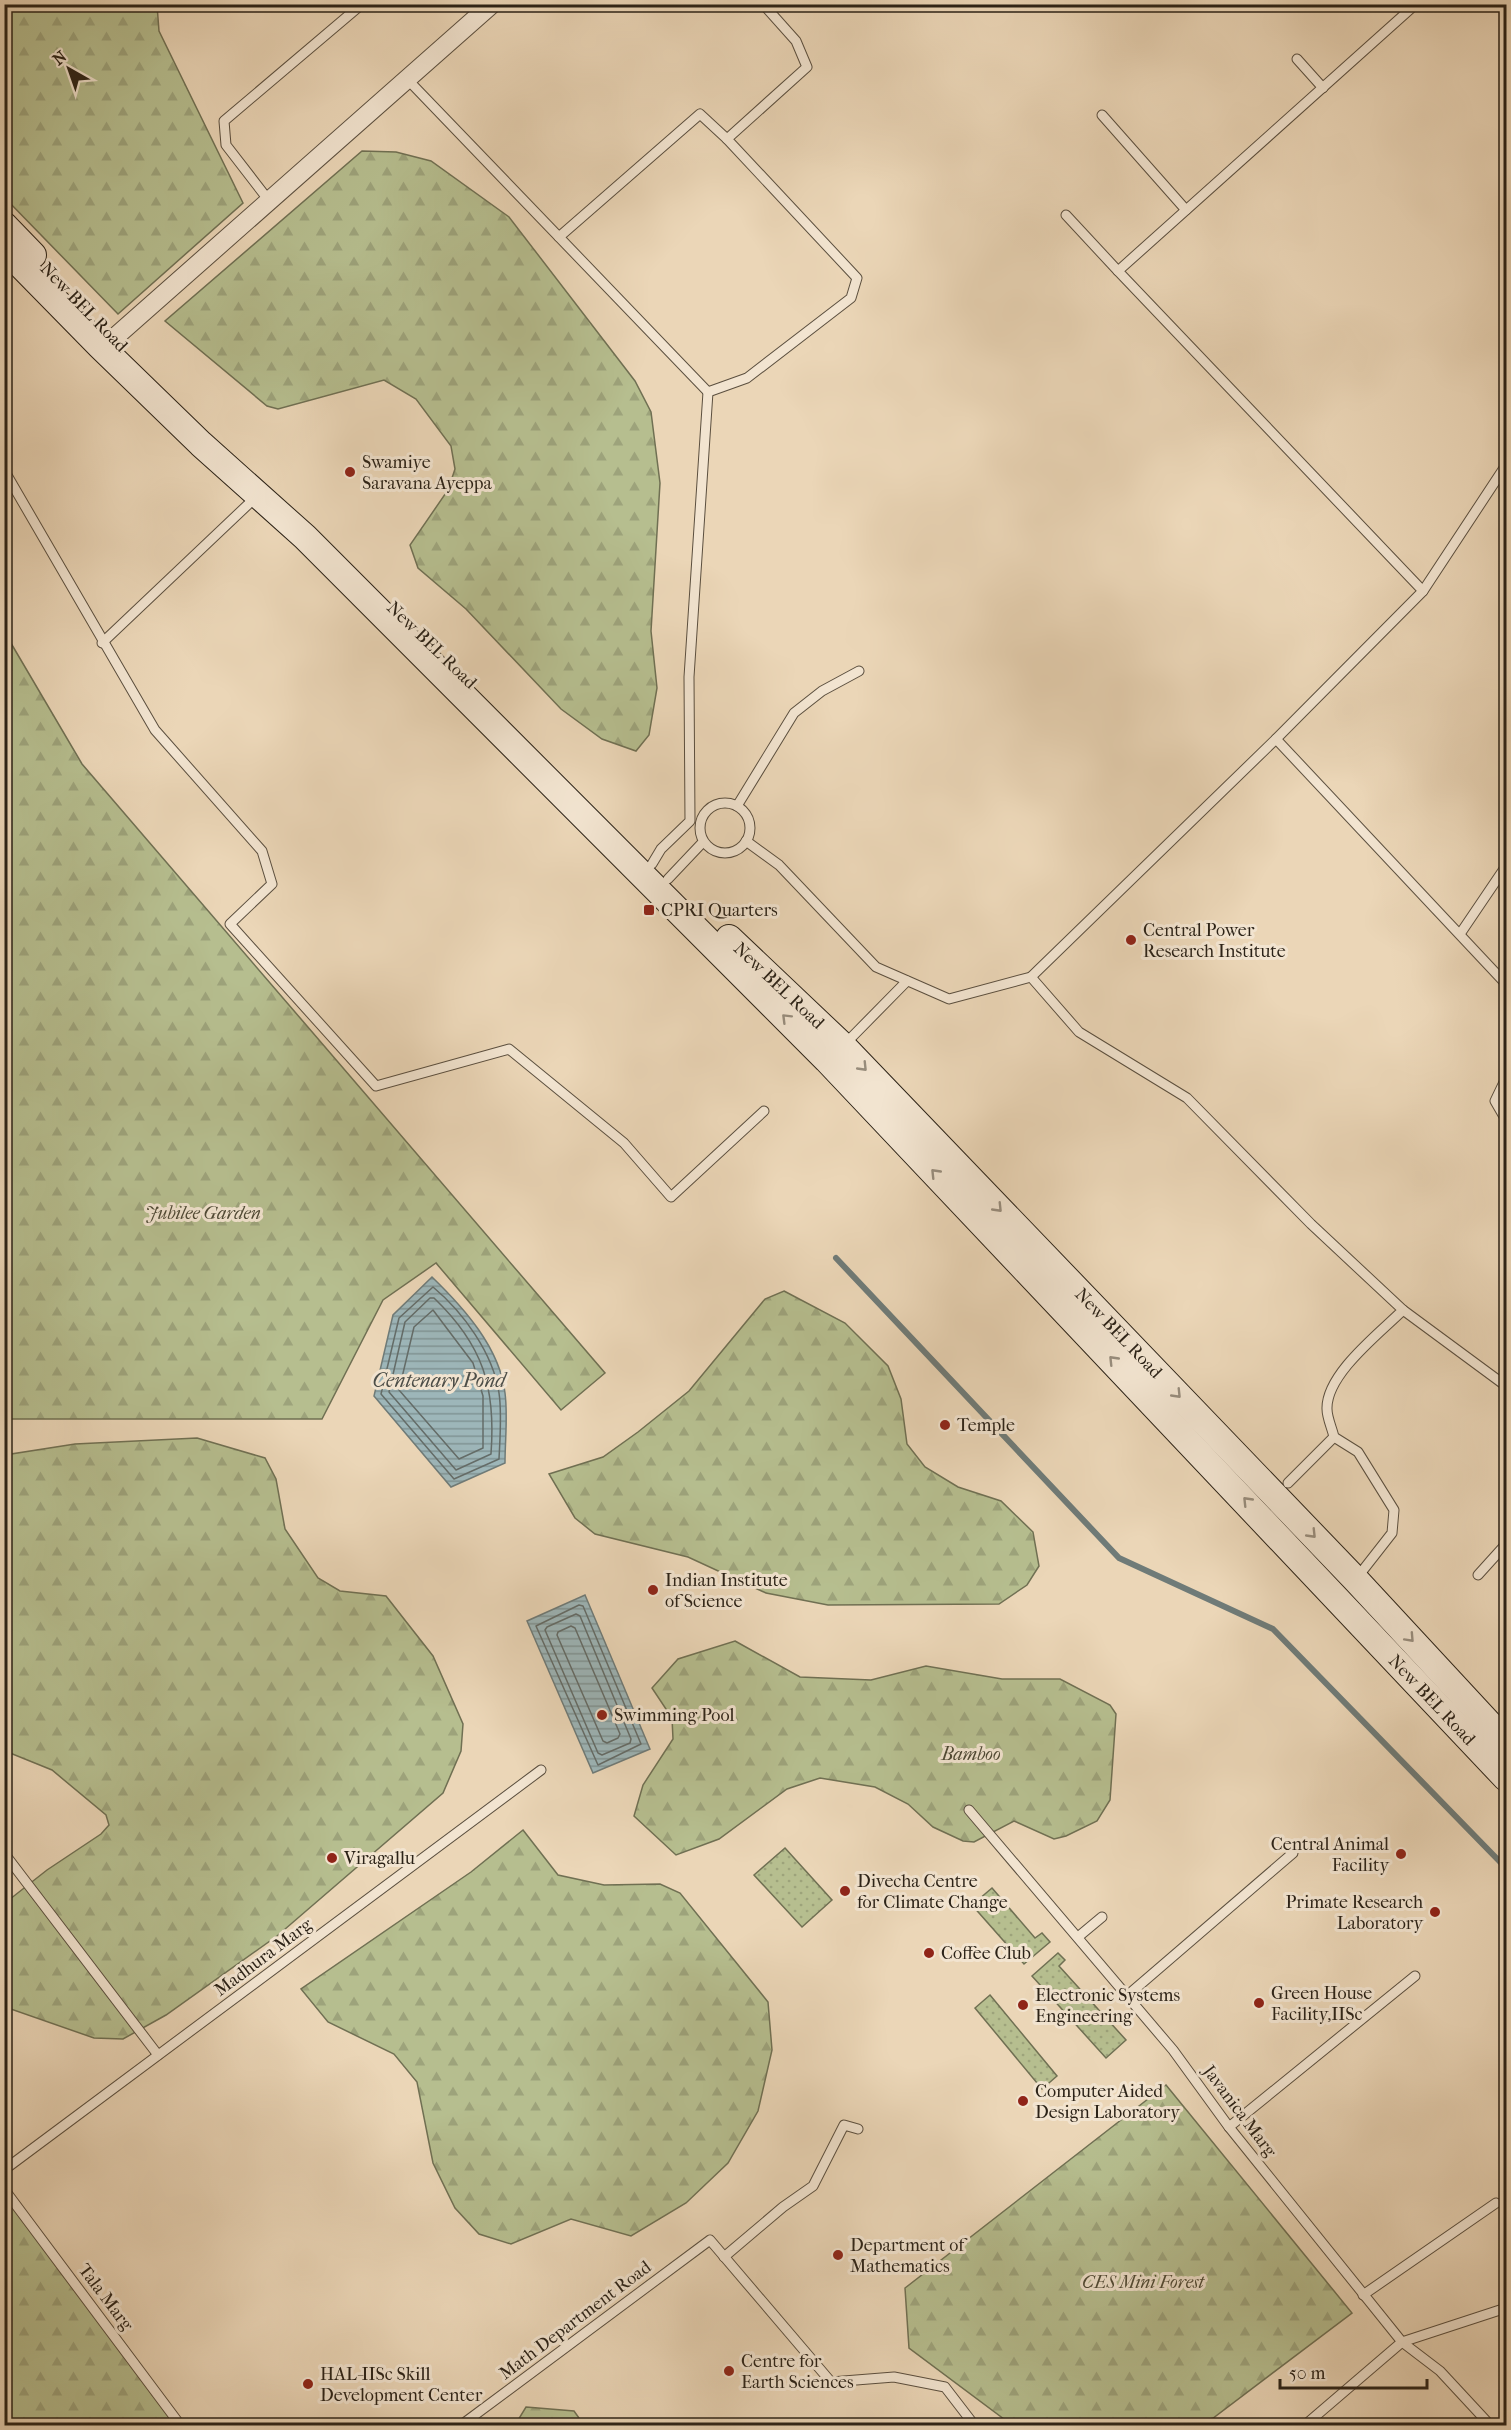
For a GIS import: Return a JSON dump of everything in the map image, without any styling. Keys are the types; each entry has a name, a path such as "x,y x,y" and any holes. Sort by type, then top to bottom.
{"main road":[{"name":"New BEL Road","path":"4,225 107,342"},
{"name":"New BEL Road","path":"4,248 107,342 262,492 835,1053 1506,1778"},
{"name":"New BEL Road","path":"262,492 317,532 660,871 835,1053 1355,1579 1506,1742"}],"street":[{"path":"107,342 409,81 492,4"}],"lane":[{"path":"270,202 226,145 224,121 362,4"},
{"path":"727,139 807,67 796,41 763,4"},
{"path":"1118,271 1416,4"},
{"path":"1296,59 1323,88"},
{"path":"409,81 708,392 689,677 690,820 661,849 660,871"},
{"path":"559,237 700,114 727,139 857,278 851,298 747,378 708,392"},
{"path":"1102,115 1186,210"},
{"path":"1066,215 1423,591"},
{"path":"746,841 779,864 876,967 949,999 1031,977 1276,740 1423,591 1506,465"},
{"path":"4,470 154,730 262,851 272,884 230,924 376,1086 509,1049 624,1143 671,1197 764,1111"},
{"path":"102,643 262,492"},
{"path":"737,806 794,713 822,691 859,671"},
{"path":"1276,740 1506,984"},
{"path":"721,803 737,806 747,818 749,833 746,841 741,848 725,854 716,852 703,842 699,826 706,811 721,803"},
{"path":"660,871 703,842"},
{"path":"1460,934 1506,866"},
{"path":"1031,977 1079,1032 1187,1098 1311,1224 1403,1310 1506,1386"},
{"path":"835,1053 907,981"},
{"path":"1506,1078 1495,1101 1506,1120"},
{"path":"1355,1579 1392,1533 1394,1510 1358,1452 1334,1437 1327,1409 1331,1390 1355,1356 1403,1310"},
{"path":"1288,1483 1334,1437"},
{"path":"1478,1575 1506,1544"},
{"name":"Madhura Marg","path":"4,2170 542,1770"},
{"name":"Javanica Marg","path":"969,1810 1173,2050 1229,2127 1402,2342 1440,2371 1491,2426"},
{"path":"4,1853 158,2055"},
{"path":"1128,1995 1293,1853"},
{"path":"1078,1937 1102,1917"},
{"path":"1229,2127 1415,1976"},
{"path":"858,2129 844,2125 813,2187 783,2207 724,2257 831,2382 894,2377 945,2387 975,2426"},
{"name":"Tala Marg","path":"4,2189 181,2426"},
{"path":"1363,2295 1496,2203"},
{"name":"Math Department Road","path":"460,2426 710,2240 724,2257"},
{"path":"1304,2426 1402,2342 1506,2308"}],"green space":[{"path":"4,5 157,5 159,31 243,203 118,314 5,198"},
{"path":"362,151 396,152 431,161 509,217 635,381 651,412 660,483 651,631 657,688 649,735 636,751 602,739 561,709 466,609 418,568 410,545 448,490 455,469 451,446 416,399 384,380 278,409 267,406 165,321"},
{"name":"Jubilee Garden","path":"5,633 82,764 605,1373 561,1410 436,1263 383,1300 322,1419 5,1419"},
{"path":"784,1291 845,1323 888,1366 901,1399 907,1444 925,1467 958,1487 1001,1501 1033,1532 1039,1566 1027,1585 999,1604 828,1605 766,1593 688,1557 595,1534 575,1518 549,1474 603,1457 638,1432 689,1391 765,1299"},
{"path":"197,1438 265,1458 276,1479 285,1529 318,1578 340,1591 386,1596 433,1656 463,1724 461,1751 443,1793 277,1936 166,2015 123,2039 94,2038 5,2007 5,1903 47,1870 101,1834 109,1825 106,1815 52,1770 5,1751 5,1455 75,1444"},
{"name":"Bamboo","path":"735,1641 800,1677 871,1680 926,1666 1002,1679 1060,1679 1110,1705 1116,1714 1110,1800 1097,1821 1066,1836 1054,1839 1014,1821 974,1842 963,1841 933,1827 908,1804 875,1787 820,1778 787,1789 719,1839 676,1855 634,1816 643,1785 673,1739 672,1718 652,1688 678,1659"},
{"path":"523,1830 558,1875 604,1885 660,1884 680,1893 768,2002 772,2050 758,2111 728,2163 686,2203 631,2236 571,2219 511,2244 479,2234 455,2208 433,2163 417,2082 394,2054 328,2022 301,1989 471,1872"},
{"path":"785,1848 832,1900 802,1927 754,1875"},
{"path":"992,1888 1035,1938 1042,1933 1050,1942 1024,1964 972,1905"},
{"path":"1058,1953 1065,1960 1059,1966 1126,2040 1106,2058 1032,1976"},
{"path":"990,1995 1057,2076 1042,2089 975,2008"},
{"name":"CES Mini Forest","path":"1166,2085 1352,2313 1204,2425 1012,2425 909,2348 905,2288"},
{"path":"5,2189 181,2425 5,2425"},
{"path":"526,2407 574,2411 584,2425 515,2425"}],"water":[{"name":"Centenary Pond","path":"432,1277 468,1315 488,1345 502,1376 506,1402 505,1463 451,1487 374,1396 393,1315"},
{"name":"Swimming Pool","path":"585,1595 650,1749 593,1773 527,1621"}],"waterway":[{"path":"836,1258 1119,1558 1273,1629 1506,1868"}],"place":[{"name":"Swamiye Saravana Ayeppa","path":"350,472"},
{"name":"CPRI Quarters","path":"649,910"},
{"name":"Central Power Research Institute","path":"1131,940"},
{"name":"Temple","path":"945,1425"},
{"name":"Indian Institute of Science","path":"653,1590"},
{"name":"Swimming Pool","path":"602,1715"},
{"name":"Central Animal Facility","path":"1401,1854"},
{"name":"Viragallu","path":"332,1858"},
{"name":"Divecha Centre for Climate Change","path":"845,1891"},
{"name":"Primate Research Laboratory","path":"1435,1912"},
{"name":"Coffee Club","path":"929,1953"},
{"name":"Green House Facility,IISc","path":"1259,2003"},
{"name":"Electronic Systems Engineering","path":"1023,2005"},
{"name":"Computer Aided Design Laboratory","path":"1023,2101"},
{"name":"Department of Mathematics","path":"838,2255"},
{"name":"Centre for Earth Sciences","path":"729,2371"},
{"name":"HAL-IISc Skill Development Center","path":"308,2384"}]}
